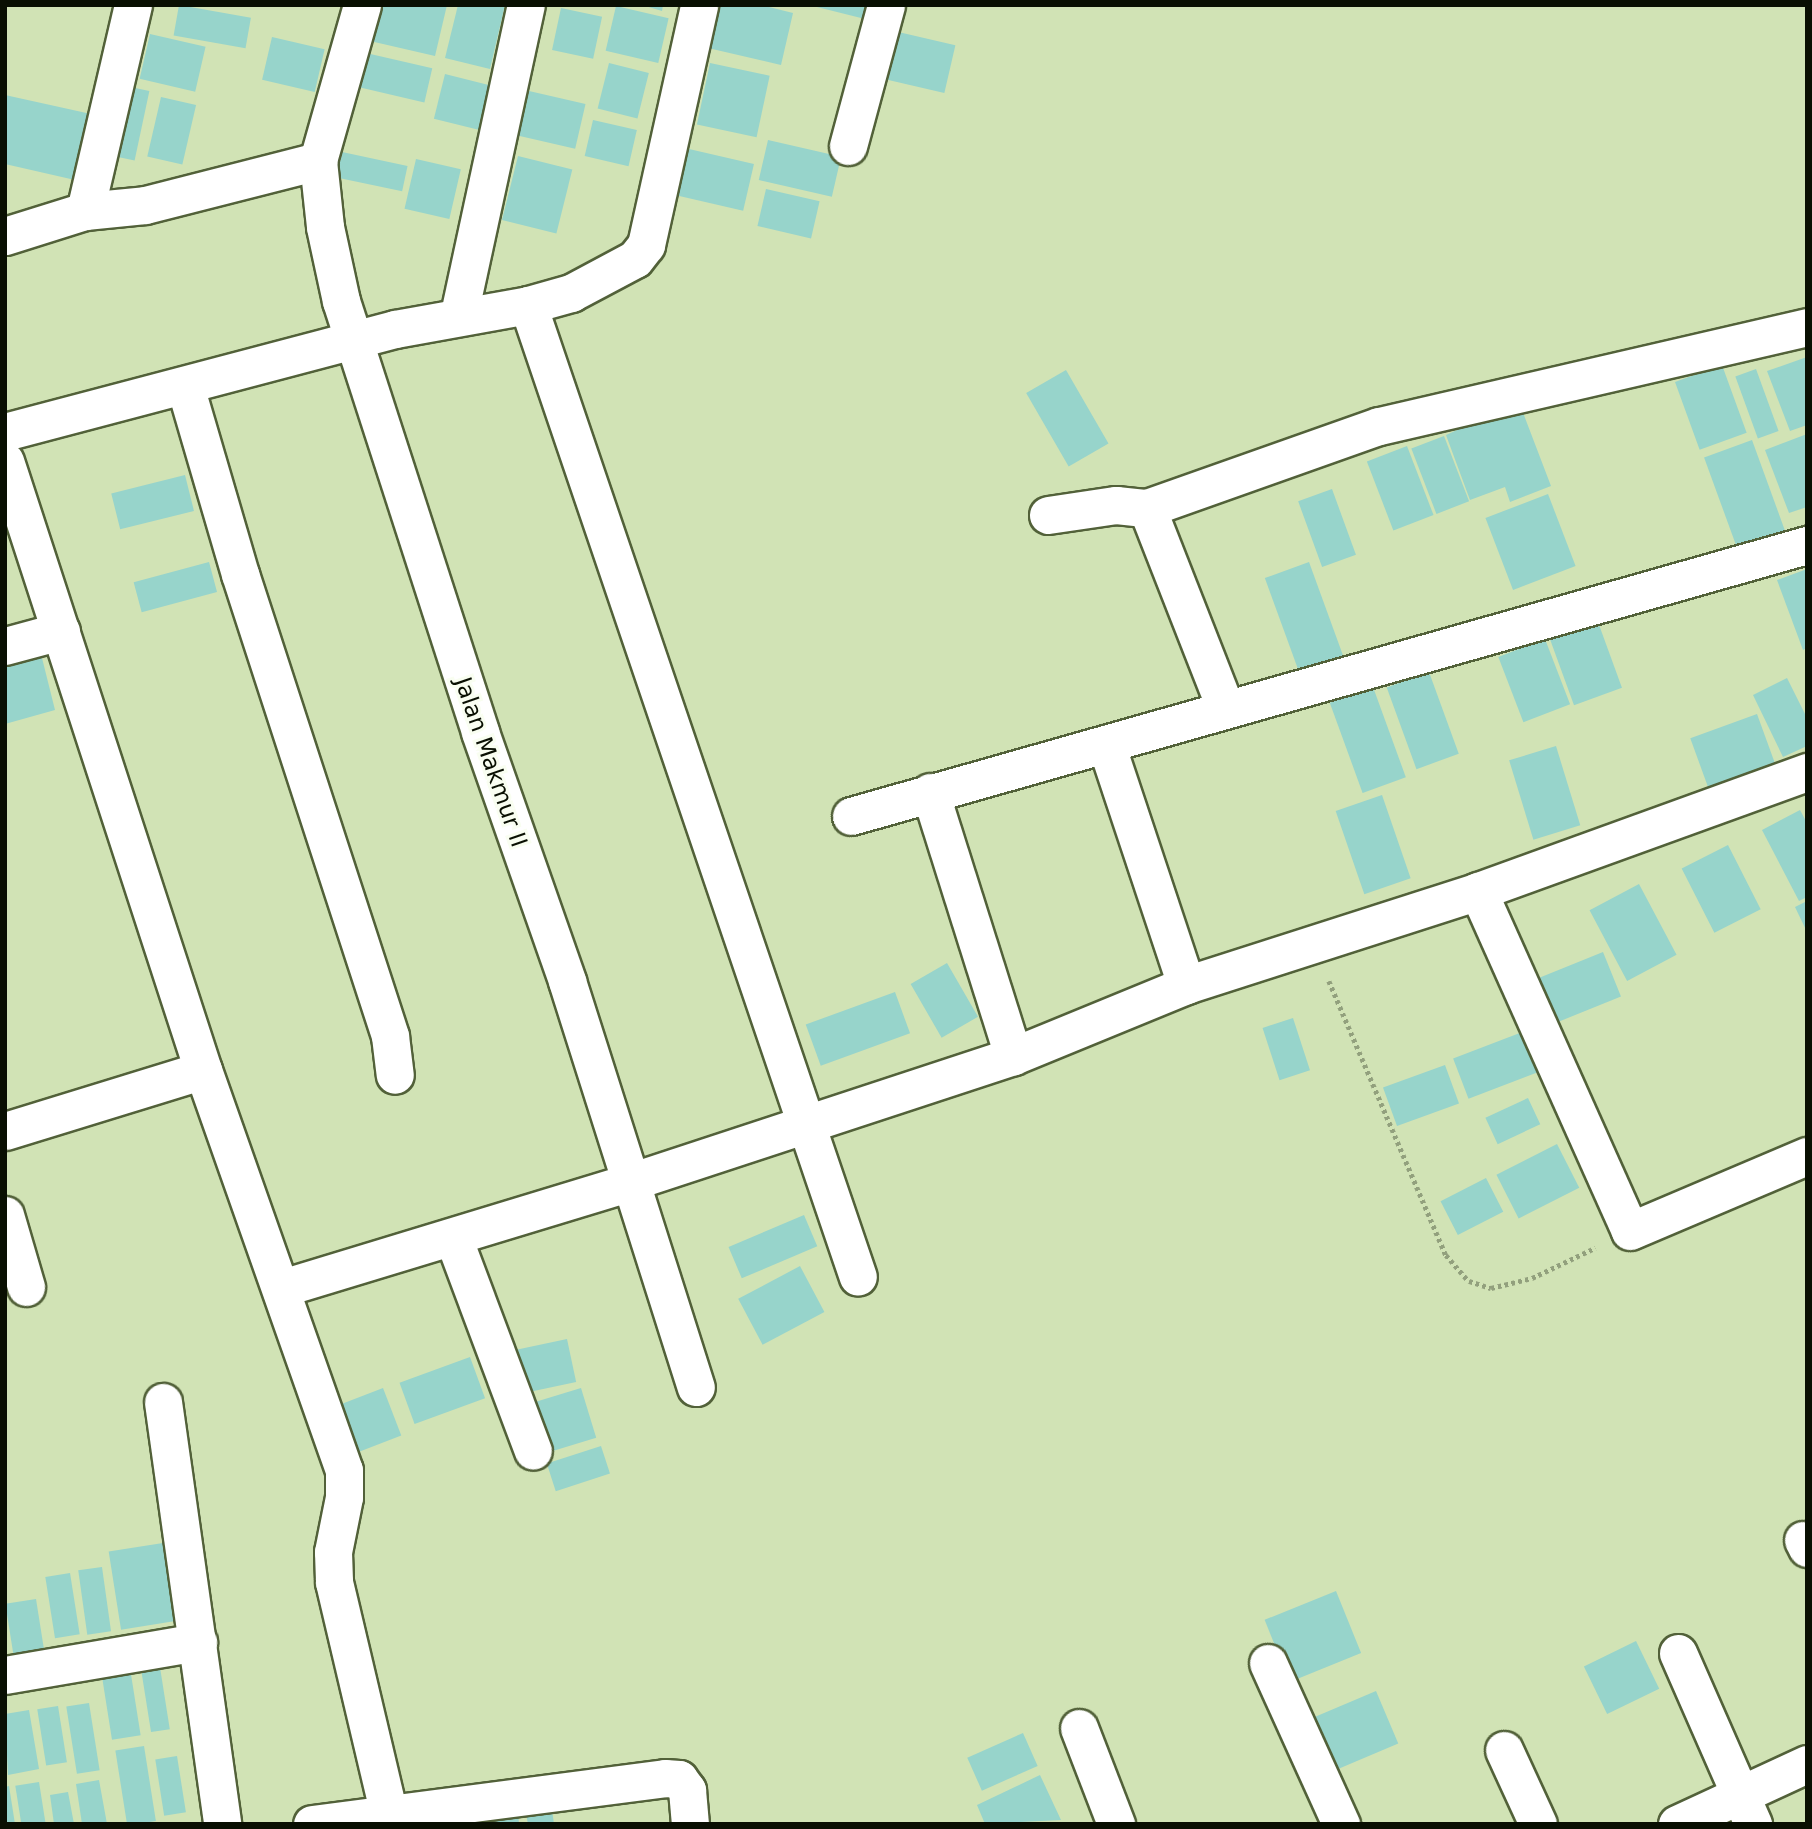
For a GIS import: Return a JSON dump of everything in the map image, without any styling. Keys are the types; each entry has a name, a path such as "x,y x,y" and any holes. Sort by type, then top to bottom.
{"street":[{"path":"85,211 133,5"},
{"path":"5,236 85,211 145,205 318,161 362,5"},
{"path":"460,314 526,5"},
{"path":"5,432 460,314 528,305 571,293 635,259 646,245 699,5"},
{"path":"848,146 886,5"},
{"name":"Jalan Makmur II","path":"318,161 338,289 380,426 695,1387"},
{"path":"528,305 659,700 808,1123 858,1277"},
{"path":"1048,516 1116,505 1147,508 1379,426 1807,327"},
{"path":"185,386 240,574 390,1036 395,1075"},
{"path":"5,461 203,1070 344,1470 344,1497 336,1538 334,1582 391,1819"},
{"path":"1147,508 1225,707"},
{"path":"850,816 1106,744 1225,707 1807,545"},
{"path":"5,646 61,631"},
{"path":"1106,744 1186,985"},
{"path":"282,1288 630,1182 1013,1056 1186,985 1478,891 1807,772"},
{"path":"930,792 1013,1056"},
{"path":"1478,891 1630,1231 1807,1156"},
{"path":"5,1131 203,1070"},
{"path":"5,1215 26,1287"},
{"path":"453,1237 533,1451"},
{"path":"163,1402 222,1824"},
{"path":"5,1675 198,1642"},
{"path":"1678,1653 1748,1810"},
{"path":"1268,1663 1341,1824"},
{"path":"1079,1728 1116,1824"},
{"path":"1504,1750 1538,1824"},
{"path":"1677,1824 1748,1810 1807,1764"},
{"path":"312,1824 391,1819 665,1778 679,1779 687,1790 691,1824"}],"path":[{"path":"1314,945 1446,1255 1469,1281 1491,1288 1532,1278 1630,1231"}],"building":[{"path":"179,5 251,18 246,48 174,36"},
{"path":"379,5 447,5 435,56 370,41"},
{"path":"458,5 505,5 490,69 445,58"},
{"path":"642,5 663,5 662,11"},
{"path":"704,5 761,5 793,13 781,65 695,45"},
{"path":"809,5 877,5 873,21"},
{"path":"616,6 669,18 658,63 606,51"},
{"path":"561,8 602,17 593,59 552,50"},
{"path":"894,31 955,45 944,93 883,79"},
{"path":"150,34 206,47 195,92 140,79"},
{"path":"272,37 325,49 315,92 262,80"},
{"path":"366,53 432,68 424,102 358,87"},
{"path":"609,63 649,73 637,119 598,109"},
{"path":"710,63 770,76 757,137 697,125"},
{"path":"445,74 490,85 479,130 434,119"},
{"path":"121,85 149,91 135,160 106,154"},
{"path":"529,91 586,104 575,149 519,136"},
{"path":"5,95 91,114 75,180 5,164"},
{"path":"161,97 196,105 182,165 147,156"},
{"path":"593,120 637,130 629,166 585,156"},
{"path":"768,140 841,157 832,197 759,180"},
{"path":"676,146 754,164 743,211 665,193"},
{"path":"342,152 408,166 402,191 337,177"},
{"path":"518,156 572,170 556,234 502,220"},
{"path":"416,159 461,169 449,219 405,209"},
{"path":"766,189 820,201 811,238 757,226"},
{"path":"1807,357 1807,425 1790,431 1767,371"},
{"path":"1722,365 1747,433 1700,450 1675,382"},
{"path":"1756,369 1779,431 1758,439 1735,377"},
{"path":"1066,370 1108,444 1069,467 1026,393"},
{"path":"1519,402 1551,486 1510,502 1505,487 1470,500 1446,435"},
{"path":"1807,434 1807,507 1789,513 1765,450"},
{"path":"1444,436 1469,501 1436,514 1411,449"},
{"path":"1752,440 1785,531 1737,549 1704,457"},
{"path":"1407,446 1434,515 1393,530 1367,461"},
{"path":"185,475 194,511 120,529 111,493"},
{"path":"1332,489 1356,555 1322,567 1298,501"},
{"path":"1548,494 1576,566 1513,590 1485,518"},
{"path":"209,562 217,592 142,612 134,582"},
{"path":"1309,562 1346,663 1302,680 1265,578"},
{"path":"1807,569 1807,648 1803,650 1777,580"},
{"path":"1598,622 1622,688 1574,705 1550,639"},
{"path":"1545,639 1570,704 1523,722 1498,657"},
{"path":"41,654 55,710 5,724 5,664"},
{"path":"1429,672 1459,754 1416,769 1387,687"},
{"path":"1787,678 1807,718 1807,746 1783,757 1753,695"},
{"path":"1373,687 1406,777 1363,793 1330,703"},
{"path":"1757,714 1775,765 1709,789 1690,738"},
{"path":"1556,746 1580,825 1533,840 1509,760"},
{"path":"1382,795 1411,878 1364,894 1336,811"},
{"path":"1800,810 1807,823 1807,897 1799,901 1762,830"},
{"path":"1728,845 1761,909 1714,933 1682,869"},
{"path":"1639,884 1677,955 1627,981 1590,910"},
{"path":"1807,901 1807,932 1795,907"},
{"path":"1603,952 1621,997 1556,1023 1538,978"},
{"path":"947,963 978,1017 942,1038 911,984"},
{"path":"895,992 910,1033 821,1066 806,1024"},
{"path":"1293,1018 1310,1070 1280,1080 1263,1028"},
{"path":"1525,1031 1540,1071 1469,1099 1453,1059"},
{"path":"1445,1065 1459,1104 1397,1126 1383,1088"},
{"path":"1528,1098 1540,1124 1498,1144 1485,1118"},
{"path":"1557,1144 1579,1188 1519,1219 1496,1175"},
{"path":"1486,1178 1503,1212 1458,1235 1441,1201"},
{"path":"804,1215 817,1246 742,1278 729,1247"},
{"path":"800,1266 824,1312 763,1345 738,1299"},
{"path":"567,1339 576,1382 518,1394 509,1351"},
{"path":"470,1357 485,1398 415,1424 400,1383"},
{"path":"383,1388 401,1436 355,1454 336,1406"},
{"path":"581,1388 596,1438 545,1454 529,1404"},
{"path":"601,1446 610,1474 556,1491 547,1464"},
{"path":"163,1543 175,1621 121,1630 109,1552"},
{"path":"102,1567 111,1631 87,1635 78,1570"},
{"path":"70,1573 80,1634 55,1638 45,1577"},
{"path":"1336,1591 1361,1653 1290,1682 1265,1620"},
{"path":"36,1599 45,1656 14,1661 5,1604"},
{"path":"1636,1641 1659,1689 1607,1714 1584,1666"},
{"path":"159,1661 170,1729 151,1732 140,1664"},
{"path":"130,1668 141,1735 112,1740 101,1673"},
{"path":"1376,1691 1398,1743 1329,1773 1307,1720"},
{"path":"89,1703 100,1770 77,1774 66,1707"},
{"path":"58,1706 67,1762 46,1766 37,1709"},
{"path":"29,1710 39,1769 8,1775 5,1714"},
{"path":"1023,1733 1038,1766 982,1791 967,1758"},
{"path":"144,1746 156,1821 127,1824 115,1751"},
{"path":"177,1756 186,1812 164,1816 155,1759"},
{"path":"1040,1775 1061,1820 985,1824 977,1805"},
{"path":"99,1780 107,1824 82,1824 76,1784"},
{"path":"39,1782 46,1824 21,1824 15,1786"},
{"path":"9,1786 15,1824 5,1824 5,1787"},
{"path":"68,1792 74,1824 54,1824 50,1795"},
{"path":"552,1810 554,1824 528,1824 526,1814"},
{"path":"518,1812 519,1824 468,1824 468,1820"}]}
